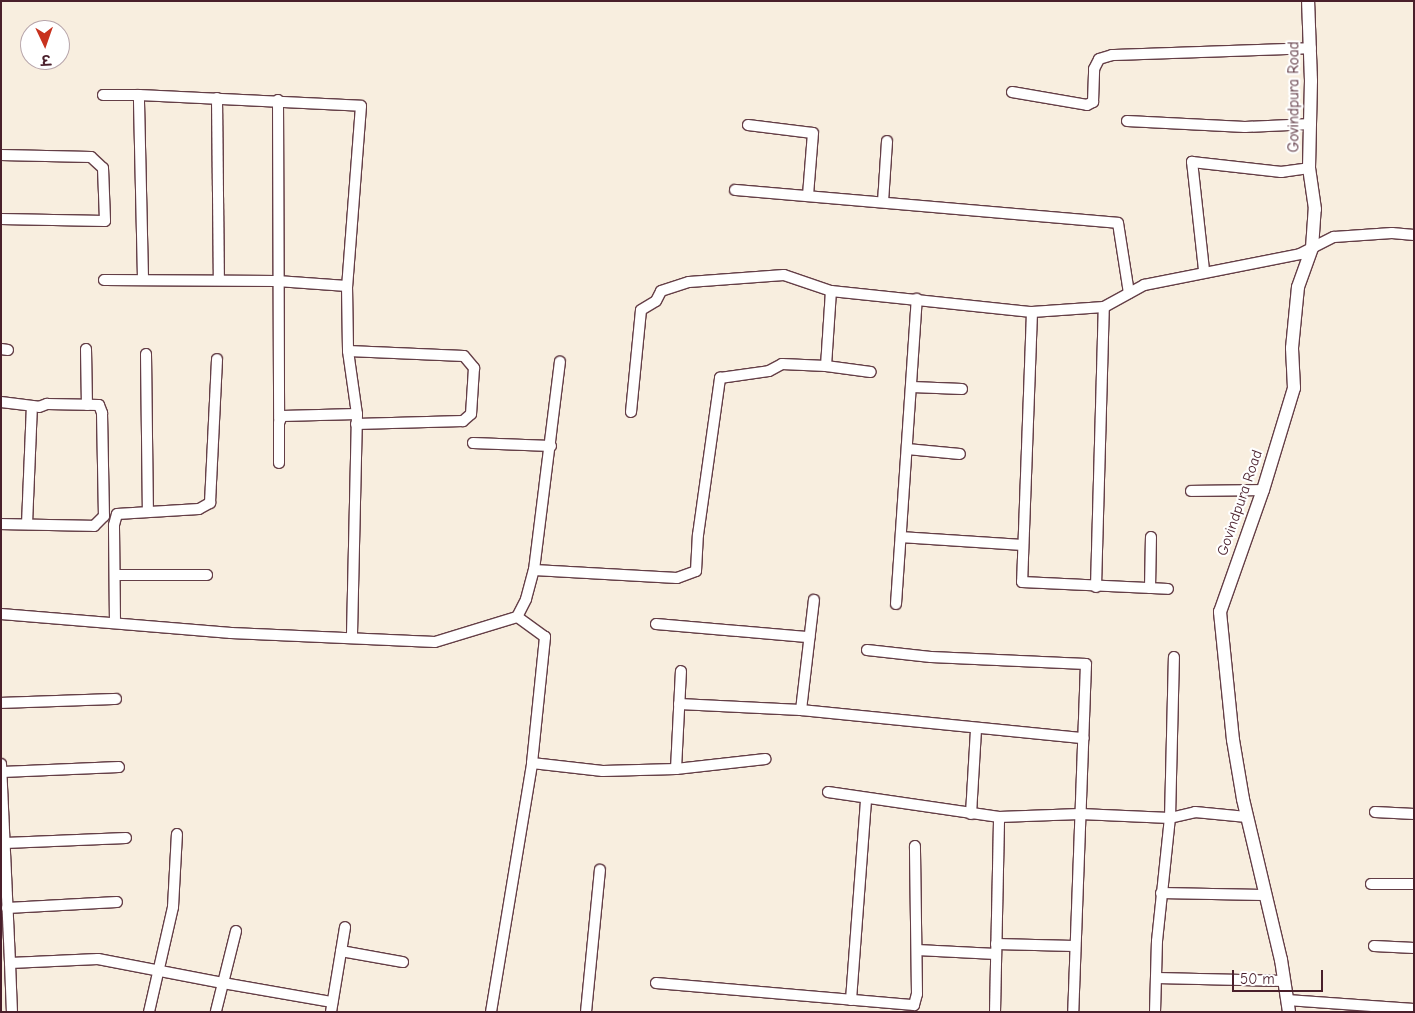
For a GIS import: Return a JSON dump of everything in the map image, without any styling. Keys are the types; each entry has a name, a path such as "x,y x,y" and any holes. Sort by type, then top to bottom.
{"street":[{"name":"Govindpura Road","path":"1288,1006 1284,981 1263,895 1233,740 1220,612 1263,490 1294,388 1292,348 1298,287 1312,248 1315,209 1309,168 1311,48 1308,1"},
{"path":"1012,92 1087,105 1093,102 1094,69 1100,59 1112,55 1311,48"},
{"path":"103,95 278,100 361,106 347,286 348,351 356,419 352,638"},
{"path":"139,95 143,278"},
{"path":"217,98 220,280"},
{"path":"278,100 279,463"},
{"path":"1127,121 1245,127 1311,124"},
{"path":"748,125 812,133 808,194"},
{"path":"883,202 887,141"},
{"path":"1,156 91,157 103,168 105,221 1,219"},
{"path":"1204,270 1192,162 1281,172 1309,168"},
{"path":"735,190 808,194 1118,224 1128,293"},
{"path":"630,412 640,310 656,301 662,291 697,281 784,274 831,291 1032,312 1104,307 1144,285 1204,270 1300,254 1334,237 1392,233 1414,235"},
{"path":"104,280 143,278 277,280 347,286"},
{"path":"826,366 831,291"},
{"path":"896,604 917,300"},
{"path":"1096,587 1104,307"},
{"path":"1032,312 1022,582 1096,587 1168,588"},
{"path":"86,349 87,405"},
{"path":"279,419 286,415 356,419 463,421 471,414 474,368 464,356 348,351"},
{"path":"146,354 148,511"},
{"path":"115,623 115,518 121,512 199,509 210,503 217,358"},
{"path":"1,614 115,623 436,642 517,617 526,599 534,570 560,362"},
{"path":"534,570 677,578 696,571 698,535 720,378 769,371 782,364 826,366 871,372"},
{"path":"912,387 962,389"},
{"path":"1,402 32,406 99,405 102,413 104,516 94,526 1,524"},
{"path":"27,524 32,406"},
{"path":"473,443 551,446"},
{"path":"907,449 960,454"},
{"path":"1190,491 1263,490"},
{"path":"1150,588 1151,536"},
{"path":"901,537 1022,545"},
{"path":"115,575 207,575"},
{"path":"801,710 814,600"},
{"path":"491,1012 532,763 545,637 517,617"},
{"path":"656,624 809,637"},
{"path":"867,650 931,657 1086,664 1073,1012"},
{"path":"1156,1012 1161,893 1170,818 1174,657"},
{"path":"676,769 681,671"},
{"path":"1,703 116,699"},
{"path":"679,704 801,710 976,729 1084,738"},
{"path":"971,814 976,729"},
{"path":"532,763 603,771 676,769 765,759"},
{"path":"1,764 12,1012"},
{"path":"2,772 119,767"},
{"path":"828,792 999,817 1080,814 1170,818 1195,812 1247,817"},
{"path":"851,1000 866,799"},
{"path":"1376,812 1414,814"},
{"path":"995,1012 999,817"},
{"path":"149,1012 173,907 177,834"},
{"path":"5,843 126,838"},
{"path":"656,983 851,1000 904,1008 914,1005 917,994 915,846"},
{"path":"586,1012 600,870"},
{"path":"1371,884 1414,884"},
{"path":"1161,893 1263,895"},
{"path":"7,908 117,902"},
{"path":"10,963 98,959 160,969 332,1007 345,926"},
{"path":"216,1012 236,931"},
{"path":"916,950 1074,946"},
{"path":"1374,946 1414,948"},
{"path":"341,951 404,962"},
{"path":"1157,978 1284,981"},
{"path":"1288,1006 1414,1009"}]}
